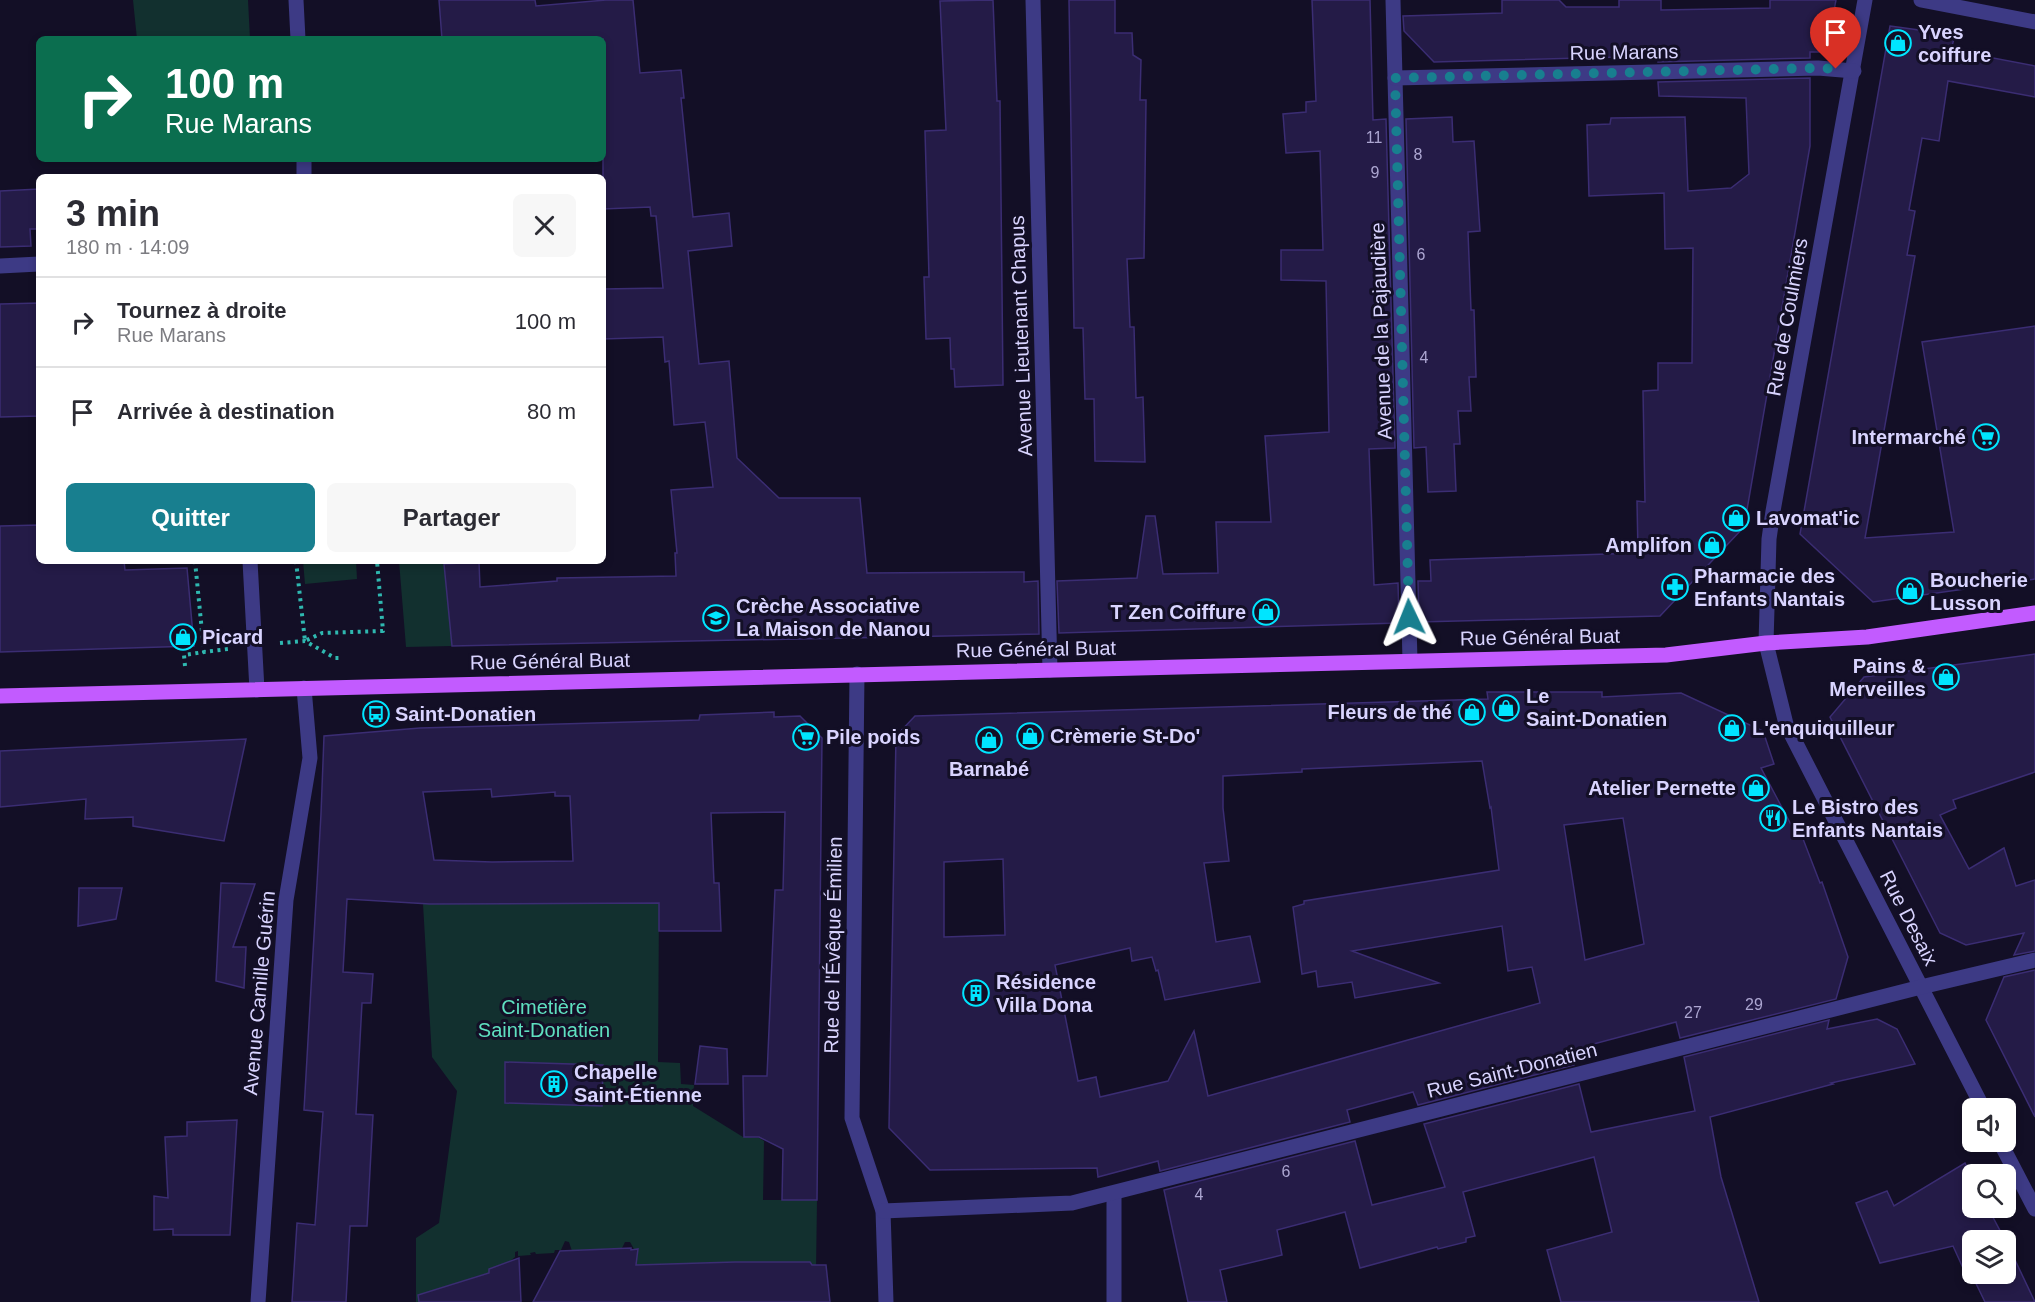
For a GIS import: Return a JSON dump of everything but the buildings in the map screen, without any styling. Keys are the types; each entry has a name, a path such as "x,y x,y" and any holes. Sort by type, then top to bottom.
{"main road":[{"name":"Rue Général Buat","path":"0,696 1666,655 1766,643 1867,637 2035,613"}],"street":[{"path":"296,0 298,36"},
{"name":"Avenue Lieutenant Chapus","path":"1033,0 1050,670"},
{"name":"Avenue de la Pajaudière","path":"1393,0 1410,661"},
{"name":"Rue de Coulmiers","path":"1766,643 1769,539 1773,511 1865,0"},
{"path":"1921,0 2035,22"},
{"name":"Rue Marans","path":"1395,78 1818,68 1854,71"},
{"path":"0,266 36,264"},
{"path":"250,564 257,690"},
{"name":"Rue Desaix","path":"1766,643 1786,724 1978,1098"},
{"name":"Rue de l'Évêque Émilien","path":"857,674 852,1118 883,1211 886,1302"},
{"name":"Avenue Camille Guérin","path":"258,1302 286,900 310,758 304,688"},
{"name":"Rue Saint-Donatien","path":"883,1211 1072,1203 1114,1194 1921,987 2035,960"},
{"path":"2005,1152 2035,1209"},
{"path":"1114,1194 1114,1302"}],"path":[{"path":"195,564 204,652 305,641 322,633 383,631 377,564"},
{"path":"296,564 305,641"},
{"path":"305,641 335,658 347,658"}],"green space":[{"path":"133,0 248,0 250,36 137,36"},
{"path":"303,564 356,564 357,579 305,584"},
{"path":"399,564 444,564 452,646 406,647"},
{"name":"Cimetière Saint-Donatien","path":"659,903 658,1062 680,1063 681,1084 694,1085 693,1106 743,1137 759,1138 764,1141 763,1200 817,1200 816,1270 746,1262 721,1267 721,1262 715,1262 715,1267 693,1267 692,1263 687,1263 685,1268 663,1268 662,1264 657,1264 656,1267 630,1270 638,1250 634,1249 630,1242 625,1242 622,1248 572,1251 569,1242 565,1241 561,1250 555,1250 554,1253 536,1254 535,1252 530,1253 531,1255 518,1256 518,1251 515,1252 515,1257 508,1263 489,1269 489,1273 474,1277 458,1302 416,1302 416,1238 439,1223 457,1091 432,1057 423,904"}],"place":[{"name":"Yves coiffure","path":"1898,43"},
{"name":"Intermarché","path":"1986,437"},
{"name":"Lavomat'ic","path":"1736,518"},
{"name":"Amplifon","path":"1712,545"},
{"name":"Pharmacie des Enfants Nantais","path":"1675,587"},
{"name":"Boucherie Lusson","path":"1910,591"},
{"name":"T Zen Coiffure","path":"1266,612"},
{"name":"Crèche Associative La Maison de Nanou","path":"716,618"},
{"name":"Picard","path":"183,637"},
{"name":"Pains & Merveilles","path":"1946,677"},
{"name":"Le Saint-Donatien","path":"1506,708"},
{"name":"Fleurs de thé","path":"1472,712"},
{"name":"Saint-Donatien","path":"376,714"},
{"name":"L'enquiquilleur","path":"1732,728"},
{"name":"Crèmerie St-Do'","path":"1030,736"},
{"name":"Pile poids","path":"806,737"},
{"name":"Barnabé","path":"989,740"},
{"name":"Atelier Pernette","path":"1756,788"},
{"name":"Le Bistro des Enfants Nantais","path":"1773,818"},
{"name":"Résidence Villa Dona","path":"976,993"},
{"name":"Chapelle Saint-Étienne","path":"554,1084"}],"route":[{"path":"1409,617 1395,78 1836,69"}]}
